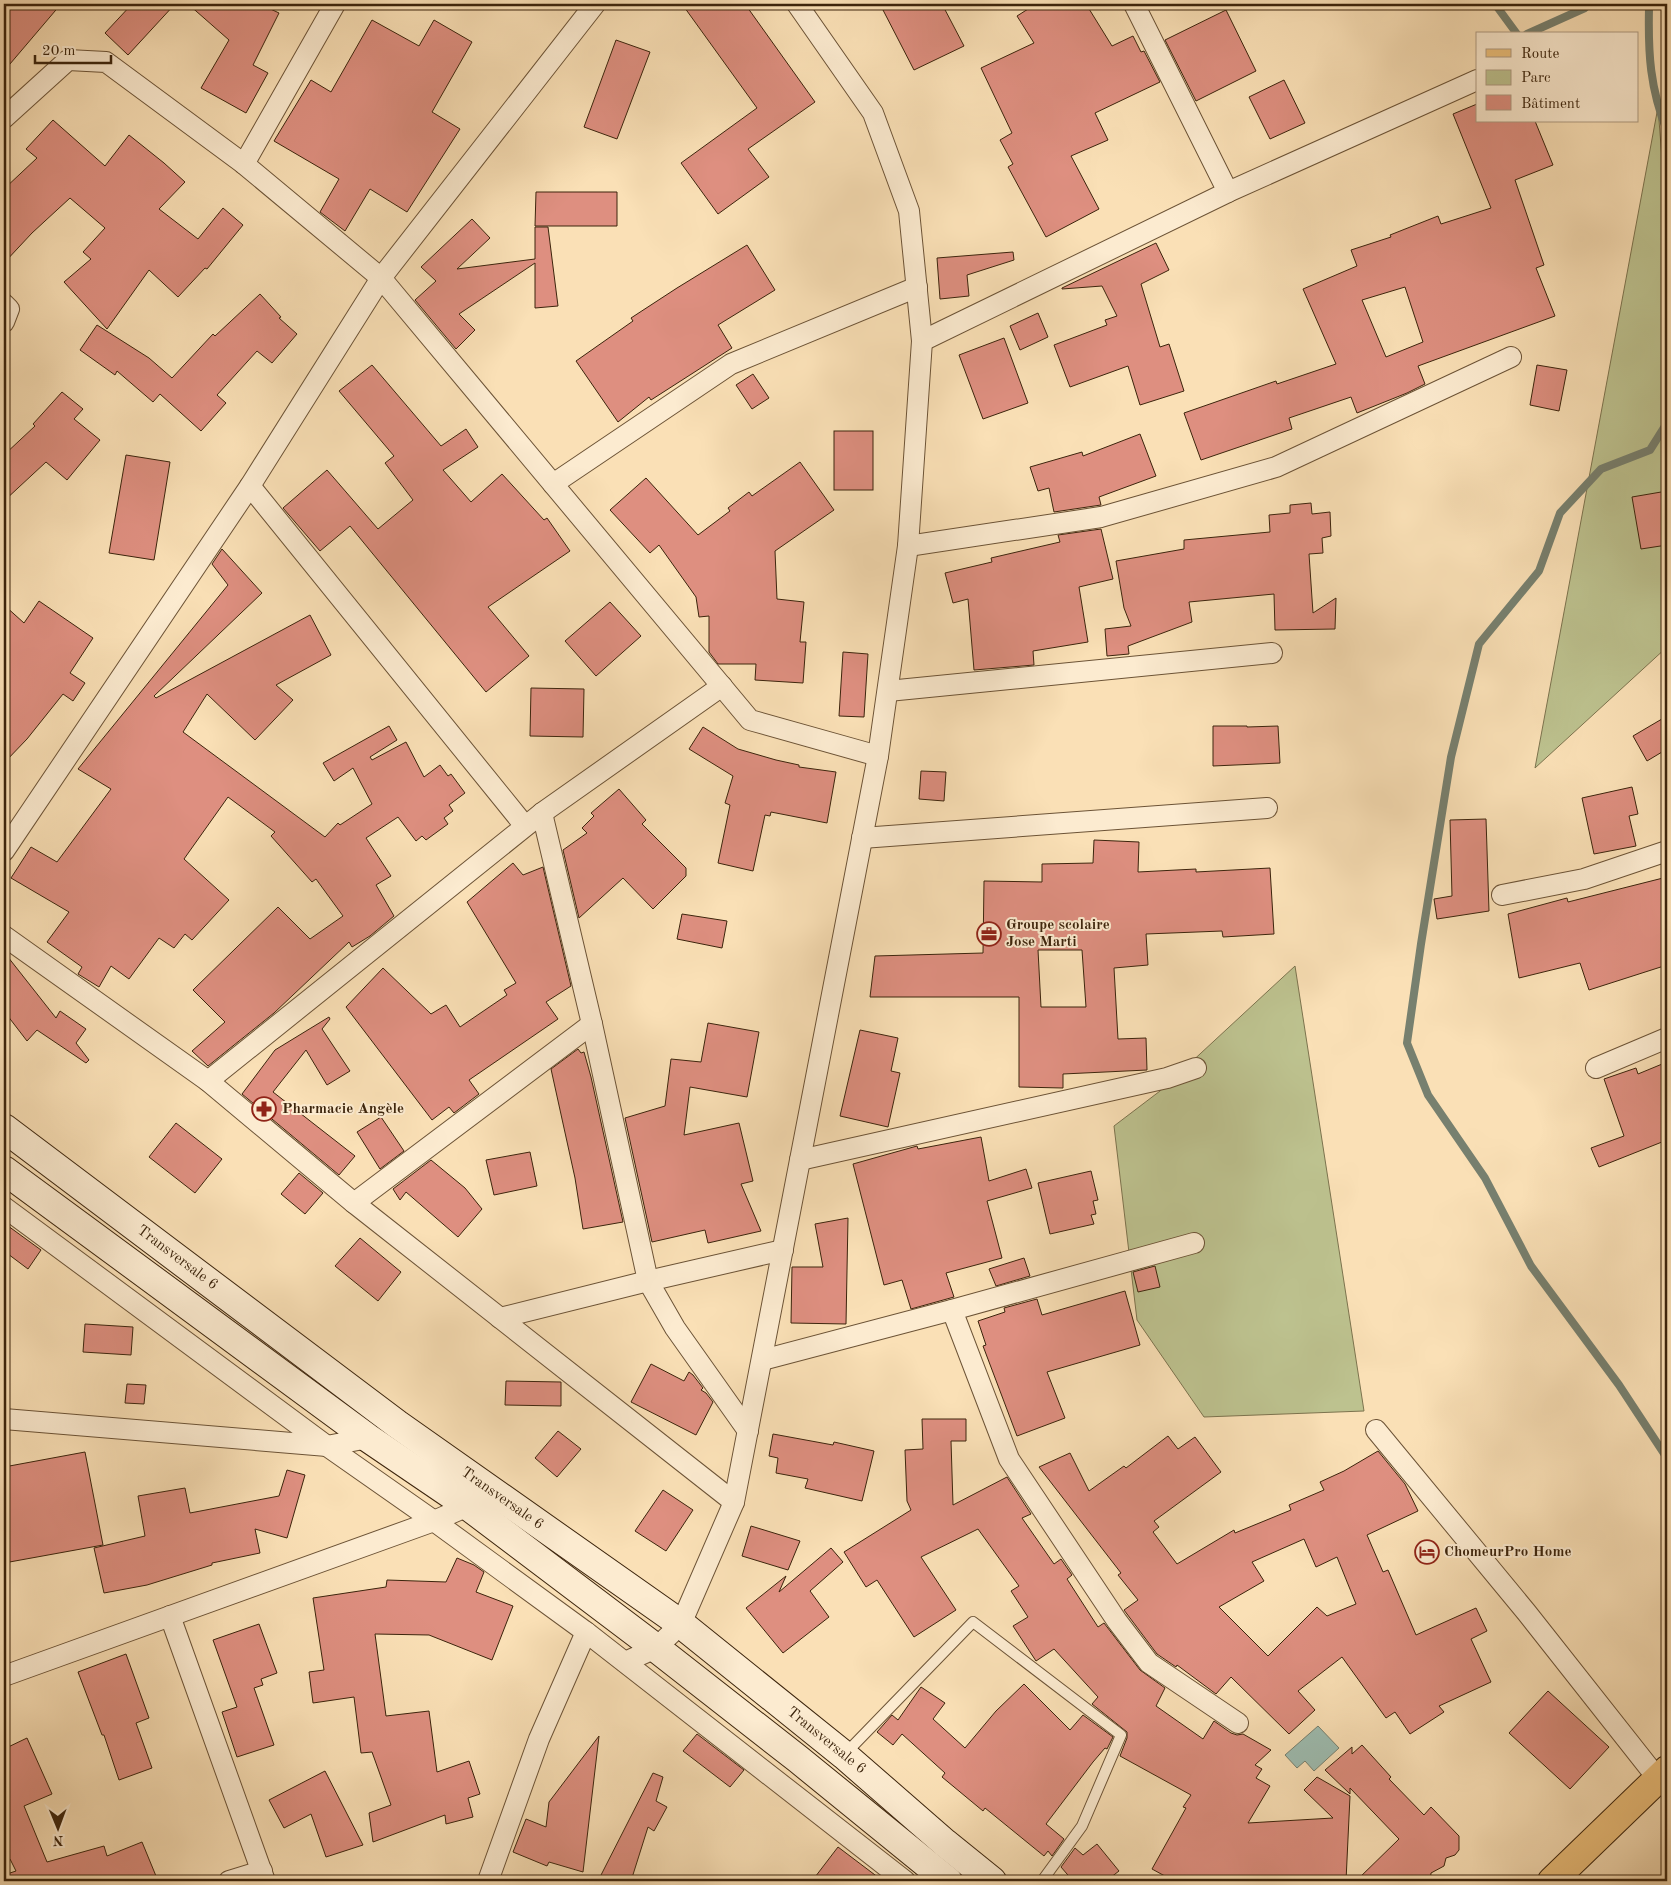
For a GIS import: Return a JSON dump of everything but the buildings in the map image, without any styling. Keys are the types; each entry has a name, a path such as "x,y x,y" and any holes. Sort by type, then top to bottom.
{"main road":[{"name":"Transversale 6","path":"4,1128 397,1424 681,1624 844,1755 944,1843 992,1881"},
{"name":"Transversale 6","path":"8,1182 368,1438 468,1506 656,1648 798,1759 932,1877"},
{"path":"1552,1881 1663,1774"}],"street":[{"path":"244,164 334,4"},
{"path":"4,851 250,486 382,278 595,4"},
{"path":"625,1662 656,1648 681,1624 734,1502 878,756 908,546 922,341 909,211 873,113 797,4"},
{"path":"1134,4 1228,192"},
{"path":"4,118 68,60 106,62 244,164 382,278 750,720 878,756"},
{"path":"922,341 1228,192 1476,80"},
{"path":"553,484 731,364 916,287"},
{"path":"4,304 9,309 4,322"},
{"path":"908,546 1100,517 1276,467 1511,357"},
{"path":"250,486 525,826"},
{"path":"888,691 1272,652"},
{"path":"208,1081 525,826 722,686"},
{"path":"862,838 1267,808"},
{"path":"542,813 592,1024 648,1281 676,1328 748,1431"},
{"path":"1502,895 1584,879 1667,851"},
{"path":"4,936 208,1081 354,1203 734,1502"},
{"path":"354,1203 592,1024"},
{"path":"1596,1068 1667,1038"},
{"path":"800,1160 1166,1078 1196,1068"},
{"path":"4,1207 327,1446 586,1632 905,1881"},
{"path":"762,1360 1194,1243"},
{"path":"500,1318 783,1250"},
{"path":"952,1310 1009,1459 1117,1621 1150,1663 1238,1723"},
{"path":"4,1419 327,1446 368,1438"},
{"path":"1376,1430 1663,1774"},
{"path":"4,1676 434,1521 468,1506"},
{"path":"170,1616 264,1876 229,1881"},
{"path":"488,1881 539,1739 586,1632"},
{"path":"774,1779 798,1759"}],"lane":[{"path":"844,1755 973,1622 1121,1735 1082,1826 1042,1881"}],"green space":[{"path":"1658,107 1667,225 1667,647 1535,768"},
{"path":"1295,966 1364,1411 1204,1417 1137,1320 1114,1126 1160,1091"}],"shaded area":[{"path":"1318,1726 1339,1748 1314,1771 1305,1761 1297,1768 1285,1755"}],"waterway":[{"path":"1495,4 1516,32"},
{"path":"1531,32 1585,8 1585,4"},
{"path":"1645,4 1649,8 1651,71 1657,100 1667,131"},
{"path":"1667,423 1650,450 1601,469 1560,513 1539,571 1479,644 1451,757 1407,1043 1428,1095 1485,1178 1531,1266 1619,1385 1667,1458"}],"place":[{"name":"Groupe scolaire Jose Marti","path":"989,934"},
{"name":"Pharmacie Angèle","path":"264,1109"},
{"name":"ChomeurPro Home","path":"1427,1552"}]}
